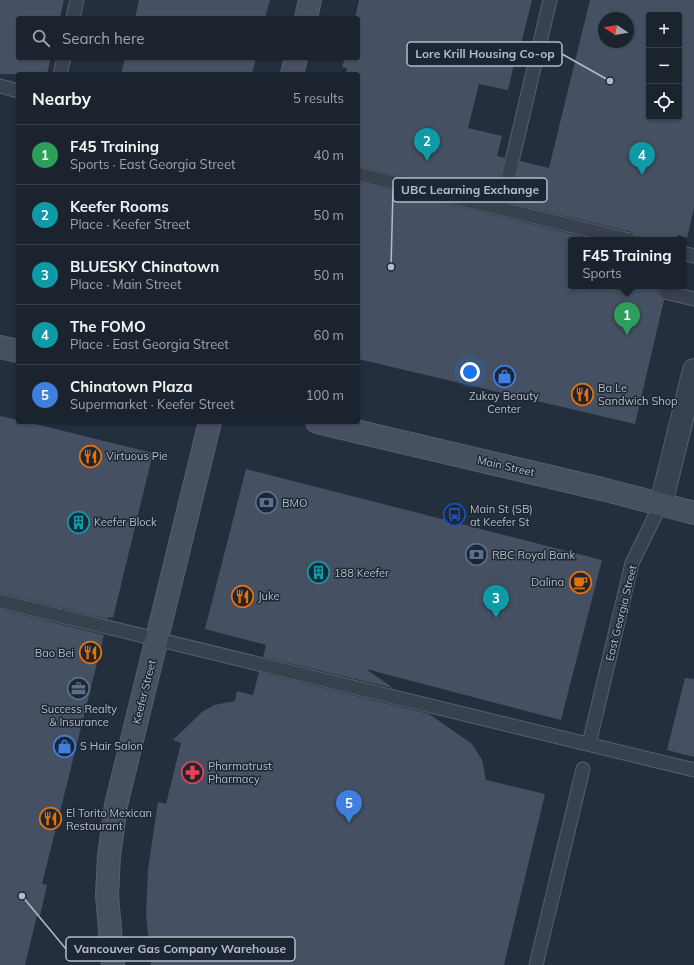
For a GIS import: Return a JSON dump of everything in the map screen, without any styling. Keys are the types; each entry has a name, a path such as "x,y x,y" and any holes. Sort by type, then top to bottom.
{"street":[{"path":"306,16 310,0"},
{"path":"292,72 296,60"},
{"path":"0,347 16,351"},
{"name":"East Georgia Street","path":"661,504 694,370"},
{"name":"Keefer Street","path":"113,965 107,895 109,856 116,805 210,424"},
{"name":"Main Street","path":"324,424 694,513"}],"lane":[{"path":"74,16 78,0"},
{"path":"501,208 550,0"},
{"path":"60,72 64,60"},
{"path":"0,86 16,90"},
{"path":"360,174 618,237"},
{"path":"665,292 694,299"},
{"name":"East Georgia Street","path":"589,744 632,563 661,504"},
{"path":"0,601 694,770"},
{"path":"536,965 583,769"}],"building":[{"path":"0,0 64,0 60,16 16,16 16,60 50,60 48,72 16,72 16,74 0,74"},
{"path":"139,0 270,0 266,16 135,16"},
{"path":"359,0 532,0 508,90 479,84 468,128 502,136 497,156 505,158 495,199 360,166 360,72 346,72 347,68 342,67 344,60 360,60 360,16 355,16"},
{"path":"590,0 694,0 694,208 687,238 678,235 678,237 637,237 632,232 510,203 520,161 549,168"},
{"path":"124,60 256,60 252,72 122,72"},
{"path":"360,182 584,237 568,237 568,289 658,289 657,294 664,300 635,424 360,359"},
{"name":"Keefer Block","path":"0,416 16,420 16,424 35,424 153,453 113,618 108,617 108,619 0,593"},
{"path":"246,469 602,560 561,720 366,669 393,688 263,657 266,645 205,629"},
{"path":"0,609 104,635 42,884 47,885 40,916 37,915 25,965 0,965"},
{"path":"259,672 429,714 472,744 482,760 486,780 545,794 504,965 151,965 146,914 148,869 158,802 166,804 181,743 173,740 202,712 214,705 235,701 237,691 253,695"},
{"path":"685,678 694,679 694,757 667,750"}],"place":[{"name":"Lore Krill Housing Co-op","path":"610,81"},
{"name":"Keefer Rooms","path":"427,161"},
{"name":"The FOMO","path":"642,175"},
{"name":"UBC Learning Exchange","path":"391,267"},
{"name":"F45 Training","path":"627,335"},
{"name":"Zukay Beauty Center","path":"504,376"},
{"name":"Ba Le Sandwich Shop","path":"582,394"},
{"name":"Virtuous Pie","path":"90,456"},
{"name":"BMO","path":"267,503"},
{"name":"Main St (SB) at Keefer St","path":"455,515"},
{"name":"Keefer Block","path":"79,522"},
{"name":"RBC Royal Bank","path":"476,555"},
{"name":"188 Keefer","path":"318,573"},
{"name":"Dalina","path":"580,582"},
{"name":"Juke","path":"243,596"},
{"name":"BLUESKY Chinatown","path":"496,618"},
{"name":"Bao Bei","path":"90,653"},
{"name":"Success Realty & Insurance","path":"79,689"},
{"name":"S Hair Salon","path":"65,746"},
{"name":"Pharmatrust Pharmacy","path":"192,772"},
{"name":"El Torito Mexican Restaurant","path":"51,819"},
{"name":"Chinatown Plaza","path":"349,823"},
{"name":"Vancouver Gas Company Warehouse","path":"22,896"}]}
